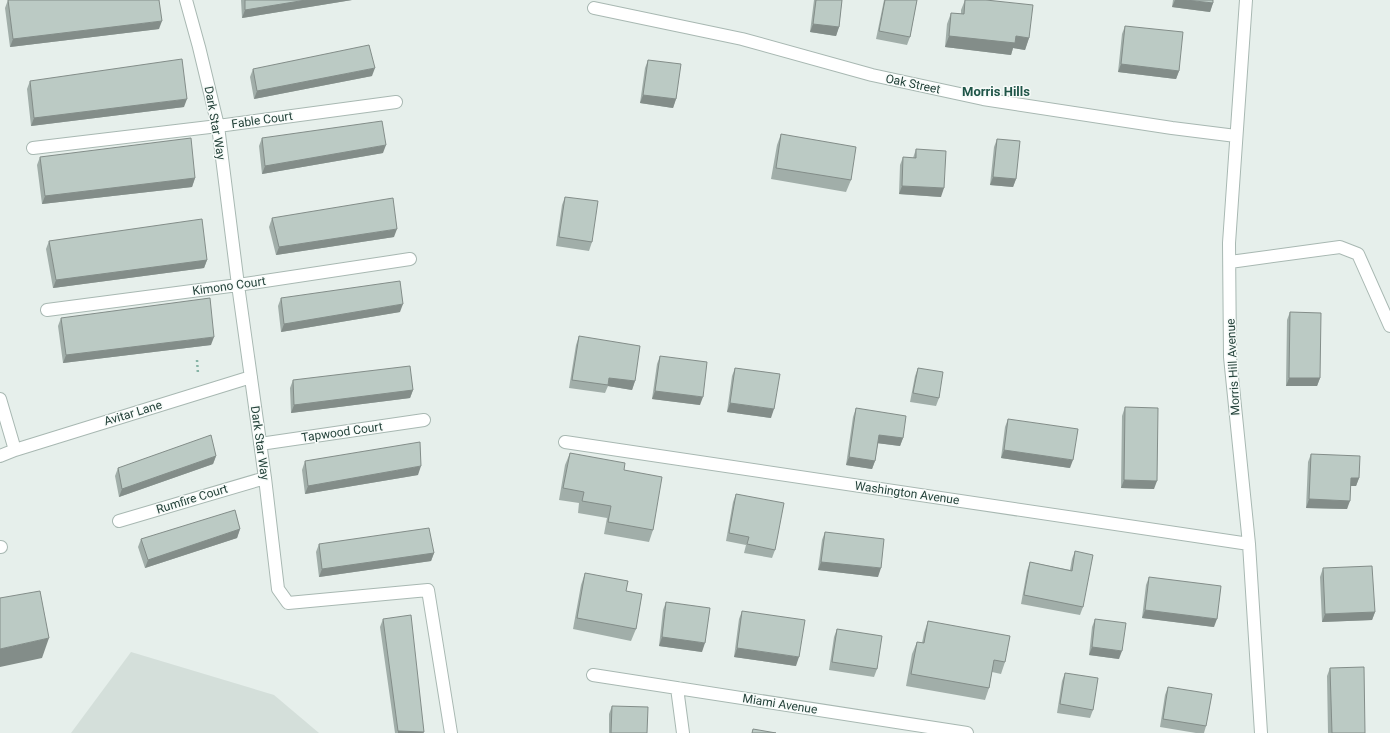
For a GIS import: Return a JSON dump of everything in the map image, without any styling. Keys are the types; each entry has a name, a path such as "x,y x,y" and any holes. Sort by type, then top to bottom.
{"street":[{"name":"Dark Star Way","path":"186,0 218,126 238,285 265,478 278,589 288,603 428,590 451,733"},
{"name":"Morris Hill Avenue","path":"1246,0 1230,243 1230,357 1248,544 1261,733"},
{"name":"Oak Street","path":"594,8 742,39 872,75 983,99 1172,128 1236,136"},
{"name":"Fable Court","path":"33,148 218,126 396,102"},
{"path":"1230,262 1340,247 1358,254 1390,326"},
{"name":"Kimono Court","path":"47,310 238,285 410,259"},
{"name":"Avitar Lane","path":"0,456 15,450 251,377"},
{"path":"0,399 15,450"},
{"name":"Tapwood Court","path":"260,444 424,420"},
{"name":"Washington Avenue","path":"565,442 1248,544"},
{"name":"Rumfire Court","path":"119,521 265,478"},
{"name":"Miami Avenue","path":"594,674 916,729 967,733"},
{"path":"677,688 683,733"}],"path":[{"path":"197,360 198,376"}],"shaded area":[{"path":"131,652 274,695 319,733 71,733"}],"building":[{"path":"8,0 159,0 162,21 13,39"},
{"path":"245,0 306,0 245,10"},
{"path":"816,0 842,0 839,27 813,24"},
{"path":"885,0 917,0 910,37 879,31"},
{"path":"965,0 986,0 1033,5 1029,38 1016,36 1015,43 949,36 951,13 964,14"},
{"path":"1186,0 1213,0 1213,3"},
{"path":"1125,26 1183,32 1179,71 1121,64"},
{"path":"369,45 375,68 257,91 253,69"},
{"path":"182,59 187,99 34,118 30,81"},
{"path":"648,60 681,64 676,99 643,95"},
{"path":"382,121 386,145 265,166 262,138"},
{"path":"781,134 856,147 851,180 776,168"},
{"path":"191,138 195,178 45,196 40,157"},
{"path":"997,139 1020,141 1016,179 993,177"},
{"path":"916,149 946,151 944,188 902,186 903,157 916,158"},
{"path":"565,197 598,201 592,242 559,237"},
{"path":"393,198 397,229 279,247 272,218"},
{"path":"202,219 207,260 56,280 49,241"},
{"path":"400,281 403,304 284,324 281,298"},
{"path":"210,298 214,337 66,355 61,318"},
{"path":"1290,312 1321,313 1320,378 1289,378"},
{"path":"579,336 640,346 635,381 609,378 608,385 572,380"},
{"path":"660,356 707,362 703,397 655,391"},
{"path":"410,366 413,390 294,405 293,380"},
{"path":"735,368 780,374 774,409 730,403"},
{"path":"918,368 943,372 939,398 913,393"},
{"path":"1125,407 1158,408 1157,481 1124,480"},
{"path":"856,408 906,416 903,438 879,435 875,461 849,457"},
{"path":"1008,419 1078,429 1073,460 1004,450"},
{"path":"211,435 216,456 122,489 118,468"},
{"path":"420,442 421,466 308,486 305,461"},
{"path":"570,453 625,463 624,470 662,477 653,530 608,522 611,506 582,501 584,492 563,488"},
{"path":"1311,454 1360,456 1359,478 1351,478 1350,501 1309,499"},
{"path":"736,494 784,503 775,550 747,544 749,537 729,533"},
{"path":"235,510 240,529 148,560 141,539"},
{"path":"429,528 434,553 322,569 319,544"},
{"path":"825,532 884,539 881,568 821,562"},
{"path":"1075,551 1093,555 1083,607 1024,595 1030,562 1072,571"},
{"path":"1372,566 1375,612 1325,614 1323,568"},
{"path":"585,573 628,581 626,591 642,594 636,629 577,618"},
{"path":"1149,577 1221,586 1217,619 1145,610"},
{"path":"40,591 49,638 0,649 0,598"},
{"path":"666,602 710,608 705,643 662,637"},
{"path":"742,611 805,620 799,657 737,648"},
{"path":"411,615 424,732 398,731 383,619"},
{"path":"1095,619 1126,623 1122,651 1092,647"},
{"path":"928,621 1010,636 1005,662 994,660 989,688 911,674 917,642 924,643"},
{"path":"837,629 882,636 877,669 832,662"},
{"path":"1364,667 1365,733 1332,733 1330,668"},
{"path":"1065,673 1098,678 1093,710 1060,704"},
{"path":"1168,687 1212,694 1206,726 1163,719"},
{"path":"612,706 648,707 647,733 611,733"},
{"path":"753,729 776,733 752,733"}],"district":[{"name":"Morris Hills","path":"996,91"}]}
